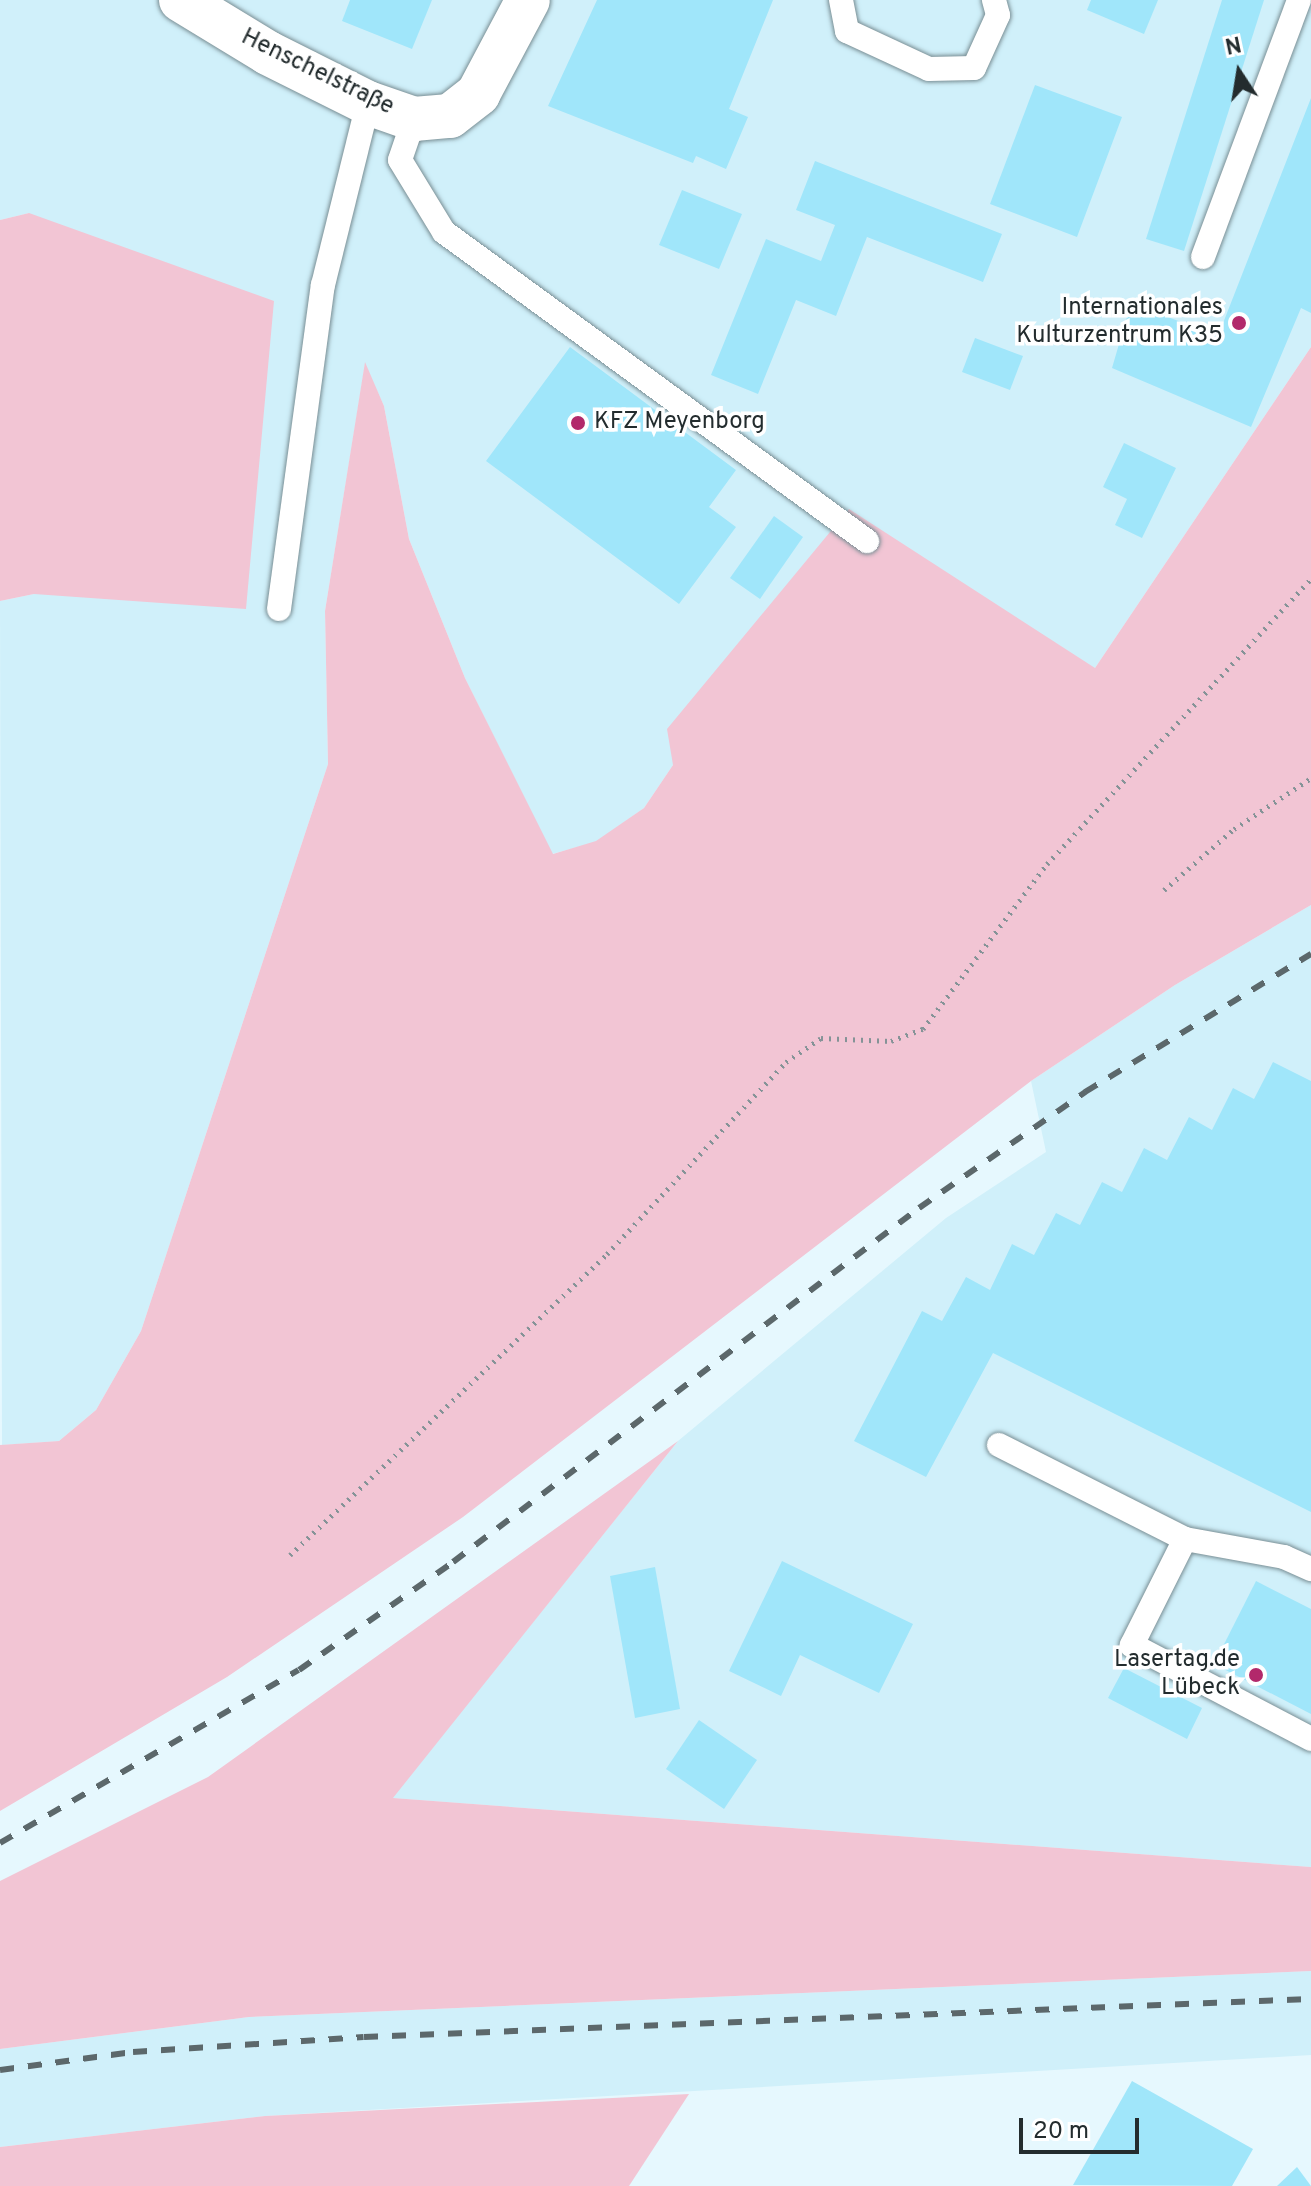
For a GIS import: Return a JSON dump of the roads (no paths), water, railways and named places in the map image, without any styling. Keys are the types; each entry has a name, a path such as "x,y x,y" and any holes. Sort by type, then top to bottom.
{"street":[{"name":"Henschelstraße","path":"181,0 268,53 368,103 414,119"},
{"path":"414,119 450,116 478,94 528,0"}],"lane":[{"path":"841,0 847,31 929,69 974,68 998,15 994,0"},
{"path":"1203,257 1299,0"},
{"path":"279,609 323,285 368,103"},
{"path":"414,119 400,160 444,232 867,541"},
{"path":"999,1445 1185,1539 1284,1557 1311,1569"},
{"path":"1185,1539 1132,1645 1311,1739"}],"railway":[{"path":"0,1843 299,1670 453,1562 919,1208 1085,1092 1311,954"},
{"path":"0,2070 133,2052 364,2037 1311,1999"}],"place":[{"name":"Internationales Kulturzentrum K35","path":"1239,323"},
{"name":"KFZ Meyenborg","path":"578,423"},
{"name":"Lasertag.de Lübeck","path":"1256,1675"}]}
